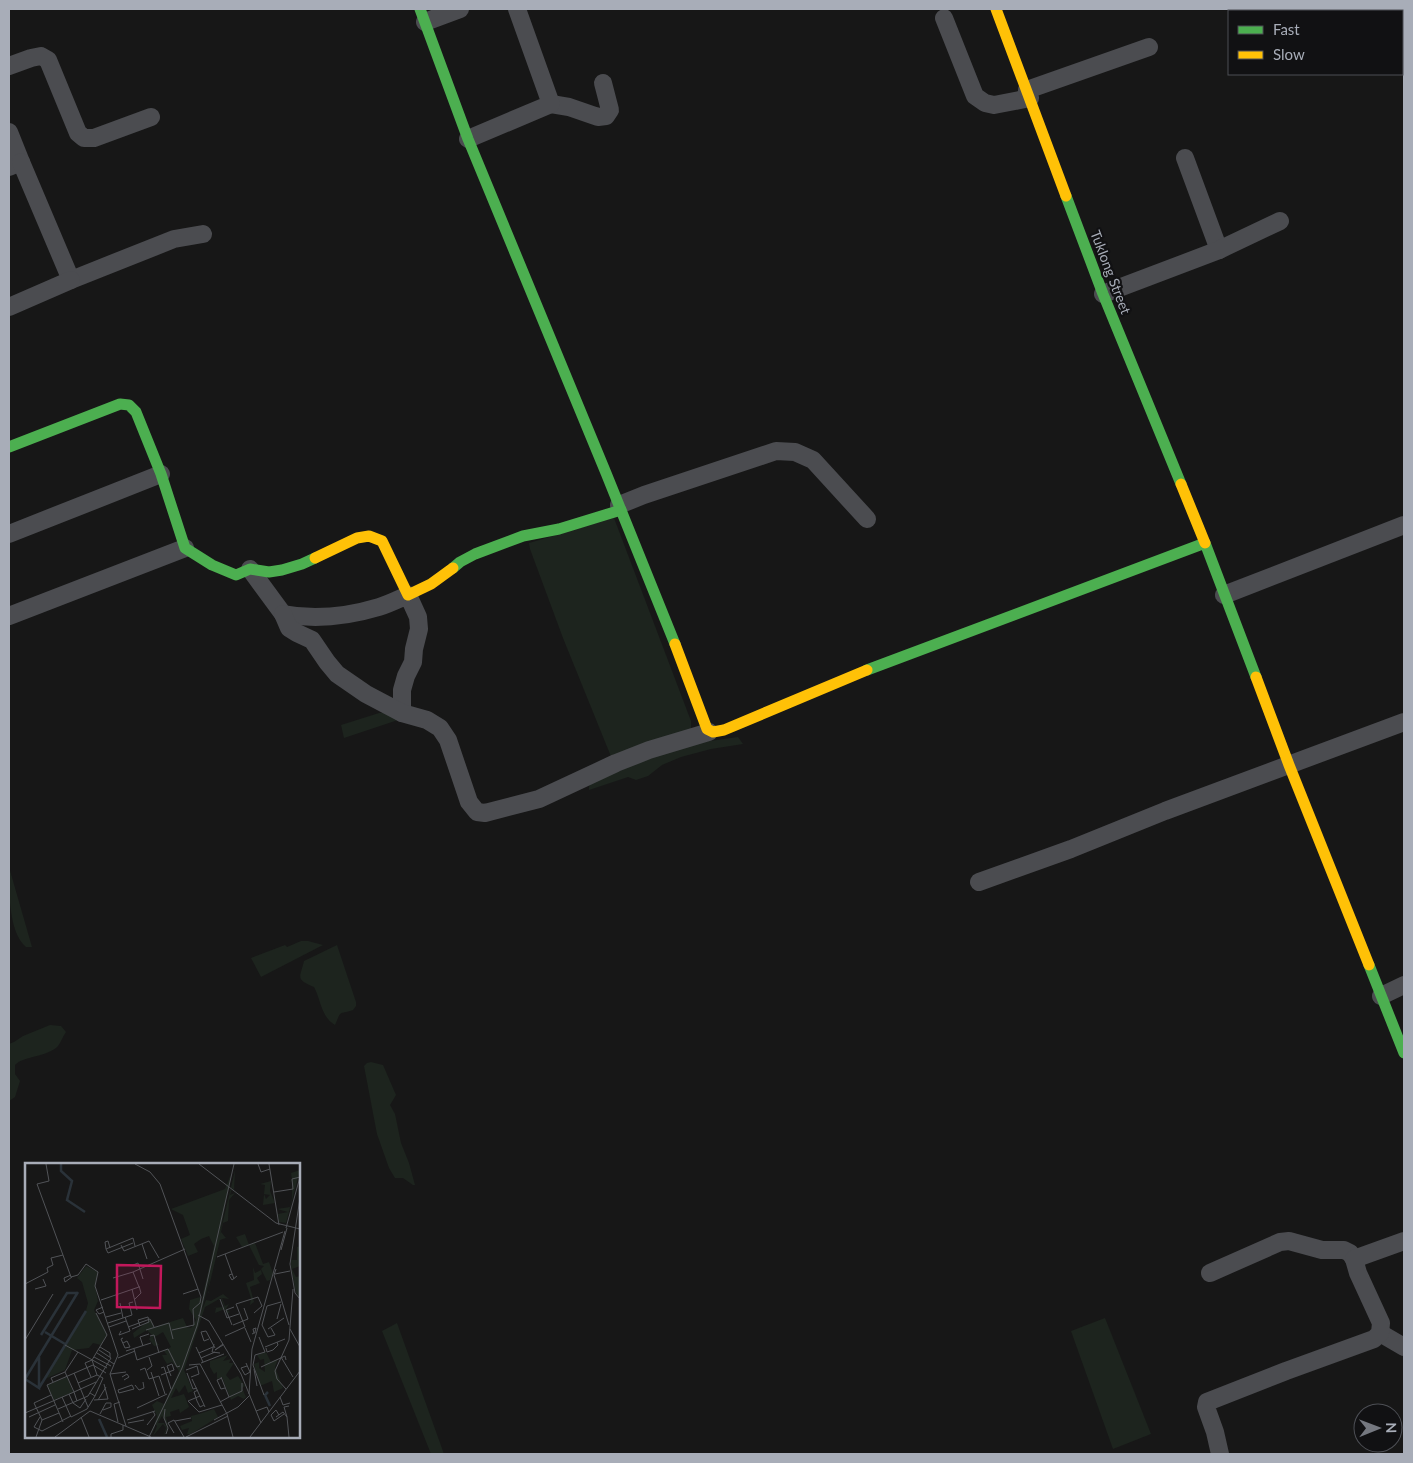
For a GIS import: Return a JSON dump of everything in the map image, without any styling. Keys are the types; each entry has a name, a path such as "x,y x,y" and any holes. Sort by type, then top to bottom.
{"street":[{"path":"460,9 422,15 468,138 620,508 671,635 704,725 709,732"},
{"path":"517,9 551,104"},
{"name":"Tuklong Street","path":"996,9 1103,294 1205,543 1289,765 1404,1053"},
{"path":"944,18 975,96 985,103 994,105 1029,94 1149,47"},
{"path":"9,66 41,56 48,60 78,133 84,138 94,138 151,116"},
{"path":"468,138 551,104 568,107 598,117 606,116 610,110 604,83"},
{"path":"9,132 15,165 71,280"},
{"path":"1185,158 1219,250"},
{"path":"1103,294 1219,250 1280,221"},
{"path":"9,307 174,238 203,234"},
{"path":"9,446 120,404 129,405 136,412 161,474 185,548 212,565 236,575 250,569 269,572 302,564 357,538 369,536 382,541 418,617 419,629 413,662 402,690 402,713"},
{"path":"283,614 297,617 333,616 380,607 435,581 474,554 524,536 560,530 776,451 795,452 813,460 867,519"},
{"path":"9,534 161,474"},
{"path":"1224,595 1404,525"},
{"path":"250,569 283,614 289,628 297,634 312,640 337,674 366,694 402,713 427,720 440,728 445,734 457,764 469,802 480,813 492,812 539,800 616,763 650,750 709,732 714,733 724,730 870,669 1205,543"},
{"path":"9,616 185,548"},
{"path":"979,882 1404,722"},
{"path":"1381,996 1404,985"},
{"path":"1210,1274 1280,1242 1289,1240 1322,1250 1344,1250 1350,1253 1354,1259 1358,1273 1381,1322 1380,1333 1374,1339 1207,1402 1206,1407 1220,1454"},
{"path":"1354,1259 1404,1241"},
{"path":"1380,1333 1404,1347"}],"shaded area":[{"path":"614,518 691,721 691,731 612,759 563,638 529,543"},
{"path":"379,713 401,719 344,738 341,725"},
{"path":"738,737 743,744 711,749 681,757 662,765 648,776 636,780 628,777 589,790 591,781 688,744"},
{"path":"9,867 32,947 26,947 20,940 13,921"},
{"path":"301,941 323,945 261,977 251,958"},
{"path":"337,945 356,1006 353,1010 341,1013 335,1025 330,1022 324,1013 314,987 301,980 300,975 304,961"},
{"path":"50,1025 61,1026 66,1032 54,1050 15,1065 15,1074 20,1081 15,1097 9,1101 9,1044"},
{"path":"371,1062 383,1065 396,1095 390,1105 395,1114 401,1143 415,1185 403,1178 395,1178 389,1168 377,1134 364,1066"},
{"path":"1105,1318 1151,1434 1113,1449 1071,1331"},
{"path":"397,1323 444,1454 431,1454 382,1331"}],"traffic: fast":[{"path":"420,9 468,139 675,644"},
{"path":"1066,196 1103,294 1181,484"},
{"path":"9,447 120,404 129,405 136,412 161,474 185,548 212,565 236,575 250,569 269,572 282,570 315,558"},
{"path":"453,568 475,554 523,536 559,529 621,510"},
{"path":"867,670 1205,543 1256,677"},
{"path":"1369,965 1404,1053"}],"traffic: slow":[{"path":"996,9 1066,196"},
{"path":"1181,484 1205,543"},
{"path":"315,558 357,538 369,536 382,541 408,595 431,584 453,568"},
{"path":"675,644 707,729 713,732 724,730 867,670"},
{"path":"1256,677 1369,965"}]}
